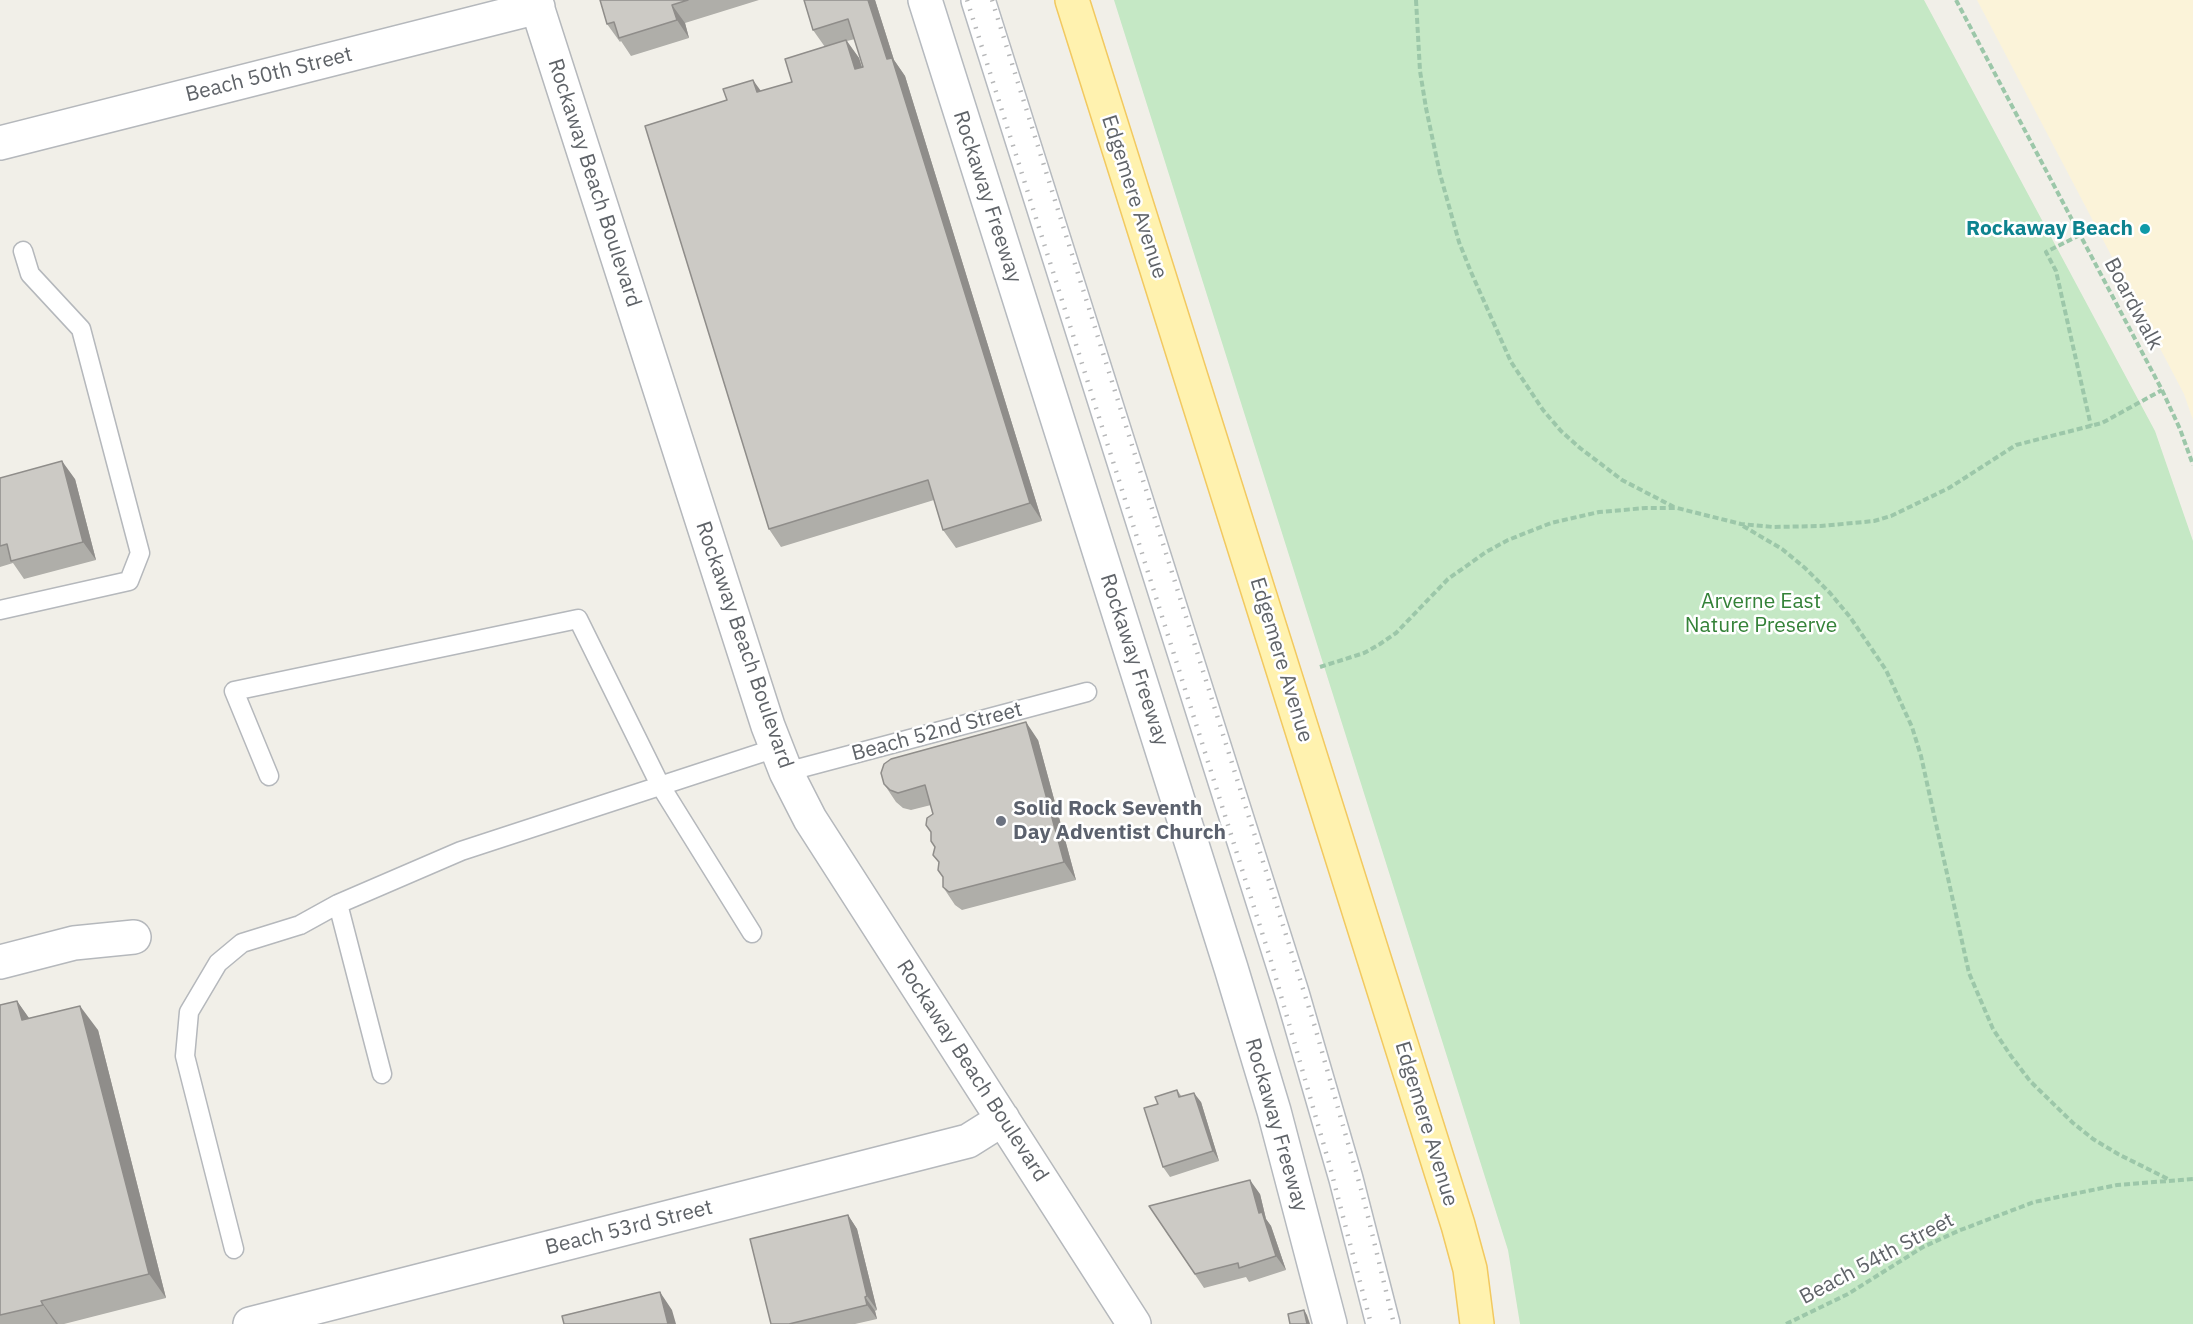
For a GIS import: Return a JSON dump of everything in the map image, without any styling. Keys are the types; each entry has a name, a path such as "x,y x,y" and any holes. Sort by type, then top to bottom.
{"main road":[{"name":"Edgemere Avenue","path":"1072,0 1458,1225 1470,1269 1476,1324"}],"street":[{"name":"Rockaway Freeway","path":"925,0 1231,968 1277,1122 1330,1324"},
{"path":"978,0 1292,993 1343,1169 1383,1324"},
{"name":"Beach 50th Street","path":"0,143 537,4"},
{"name":"Rockaway Beach Boulevard","path":"537,4 659,389 781,760 810,819 1134,1324"},
{"path":"0,962 74,943 134,937"},
{"name":"Beach 53rd Street","path":"250,1324 968,1141 1003,1119"}],"lane":[{"path":"0,610 129,581 140,553 81,329 30,274 23,251"},
{"path":"269,776 234,691 578,619 660,785 752,933"},
{"name":"Beach 52nd Street","path":"234,1249 185,1056 189,1012 218,963 242,943 300,925 338,904 461,851 660,785 1087,692"},
{"path":"338,904 382,1074"}],"path":[{"path":"1416,0 1423,90 1442,183 1459,242 1471,272 1511,362 1543,410 1580,448 1622,480 1677,508 1741,524 1799,527 1874,521 1891,516 1968,477 2016,445 2102,423 2162,390"},
{"name":"Boardwalk","path":"1956,0 2162,390 2193,465"},
{"path":"2080,235 2046,252 2056,271 2091,426"},
{"path":"1320,667 1364,653 1380,644 1403,626 1448,579 1486,552 1508,540 1551,523 1599,512 1618,509 1677,508"},
{"path":"1741,524 1782,549 1821,584 1850,617 1886,670 1912,727 1921,756 1969,973 1994,1029 2011,1056 2030,1081 2073,1123 2118,1154 2170,1180"},
{"name":"Beach 54th Street","path":"1785,1324 1848,1294 1923,1246 1997,1215 2034,1202 2079,1192 2118,1185 2193,1179"}],"green space":[{"name":"Arverne East Nature Preserve","path":"1114,0 1924,0 2155,431 2193,541 2193,1324 1520,1324 1508,1250"}],"sand":[{"name":"Rockaway Beach","path":"1977,0 2193,0 2193,420 2184,394"}],"building":[{"path":"600,0 688,0 672,5 677,20 619,38 614,22 607,24"},
{"path":"804,0 868,0 887,59 892,58 1030,503 943,530 928,480 769,529 645,126 727,100 723,89 753,80 757,92 792,82 785,59 846,40 855,69 863,67 848,19 813,30"},
{"path":"62,461 83,542 11,561 7,544 0,546 0,478"},
{"name":"Solid Rock Seventh Day Adventist Church","path":"1026,722 1064,862 949,892 943,887 943,877 938,870 939,862 933,855 935,847 931,841 931,832 926,825 927,818 933,814 925,785 898,793 890,790 884,784 881,773 884,764 891,759"},
{"path":"17,1001 22,1020 80,1006 149,1274 41,1301 43,1305 0,1315 0,1005"},
{"path":"1177,1090 1179,1097 1194,1093 1213,1151 1163,1167 1144,1108 1158,1104 1155,1097"},
{"path":"1250,1180 1259,1213 1262,1212 1276,1256 1239,1268 1238,1263 1195,1274 1149,1206"},
{"path":"848,1215 867,1296 865,1297 867,1305 789,1324 771,1324 750,1239"},
{"path":"660,1292 668,1324 564,1324 562,1316"},
{"path":"1304,1310 1307,1324 1290,1324 1288,1314"}],"railway":[{"path":"967,0 1271,961 1329,1163 1371,1324"},
{"path":"992,0 1315,1027 1363,1196 1394,1324"}],"place":[{"name":"Rockaway Beach","path":"2145,229"},
{"name":"Solid Rock Seventh Day Adventist Church","path":"1001,821"}]}
